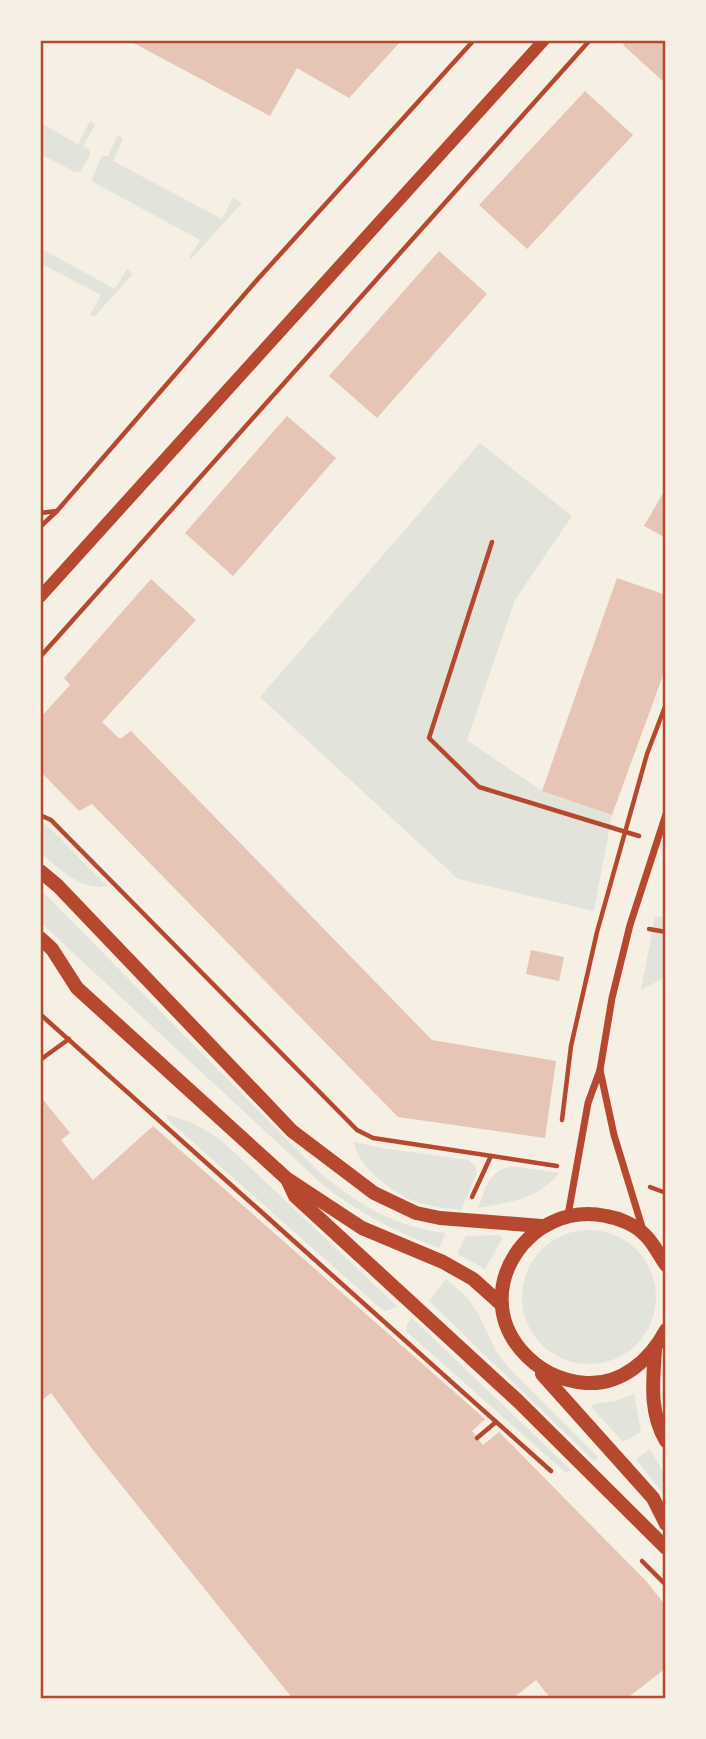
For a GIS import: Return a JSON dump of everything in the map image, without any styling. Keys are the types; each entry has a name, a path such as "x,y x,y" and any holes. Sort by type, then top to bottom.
{"main road":[{"path":"40,871 58,886 292,1131 373,1193 416,1213 440,1218 541,1226"},
{"path":"40,938 52,948 78,988 286,1178 362,1228 443,1262 473,1279 502,1305"},
{"path":"286,1178 295,1196 509,1392 666,1548"},
{"path":"663,1258 644,1234 618,1218 590,1212 568,1214 541,1226 516,1251 503,1282 502,1305 506,1323 516,1344 653,1498 666,1524"},
{"path":"532,1363 557,1378 588,1383 616,1378 639,1365 655,1350 665,1334"},
{"path":"655,1350 653,1407 666,1441"}],"street":[{"path":"40,597 544,40"},
{"path":"568,1214 588,1103 600,1070 612,998 666,814"},
{"path":"600,1070 614,1135 644,1234"}],"path":[{"path":"40,527 57,511 334,193 474,40"},
{"path":"40,657 590,40"},
{"path":"40,513 57,511"},
{"path":"492,542 429,738 479,787 656,842"},
{"path":"561,1126 571,1046 597,932 647,754 666,704"},
{"path":"40,815 51,820 128,896 357,1130 373,1138 576,1170"},
{"path":"40,1014 560,1479"},
{"path":"40,1060 68,1039"},
{"path":"557,1166 558,1153"},
{"path":"628,1178 666,1193"},
{"path":"477,1438 496,1422"},
{"path":"637,1556 666,1585"}],"shaded area":[{"path":"90,121 95,125 83,146 89,150 90,155 80,172 40,154 40,123 78,144"},
{"path":"118,135 123,139 113,161 222,219 233,198 242,203 191,259 189,258 200,240 93,182 92,178 102,156 108,156"},
{"path":"40,248 115,289 127,269 133,274 94,317 90,315 101,295 40,263"},
{"path":"480,443 572,516 515,600 467,740 542,791 612,815 594,911 458,879 260,697"},
{"path":"46,824 107,886 97,887 79,882 40,853 40,825"},
{"path":"40,889 315,1168 360,1202 392,1219 446,1233 439,1248 379,1221 324,1186 40,922"},
{"path":"655,916 666,918 666,977 641,990"},
{"path":"166,1114 193,1123 220,1139 398,1307 386,1311 379,1307 167,1119"},
{"path":"354,1142 468,1160 475,1166 477,1173 461,1210 423,1204 403,1196 376,1176 361,1160"},
{"path":"511,1166 559,1173 542,1189 532,1194 478,1208 492,1177"},
{"path":"589,1230 614,1236 636,1250 650,1272 656,1297 650,1322 636,1344 614,1358 589,1364 564,1358 542,1344 528,1322 522,1297 528,1272 542,1250 564,1236"},
{"path":"500,1235 502,1239 485,1269 457,1254 466,1236"},
{"path":"446,1279 466,1296 478,1313 496,1351 509,1368 598,1457 594,1461 429,1301"},
{"path":"412,1318 572,1471 565,1472 407,1332 407,1324"},
{"path":"634,1394 641,1432 623,1442 592,1408 593,1404 616,1401"},
{"path":"650,1449 666,1476 666,1498 636,1459"}],"building":[{"path":"128,40 402,40 349,98 297,68 270,116"},
{"path":"627,40 666,40 666,84 623,45"},
{"path":"585,91 633,135 527,249 479,205"},
{"path":"439,251 487,294 377,418 329,376"},
{"path":"287,416 336,458 233,576 185,533"},
{"path":"666,488 666,538 644,526"},
{"path":"617,578 666,595 666,667 612,815 542,791"},
{"path":"151,579 196,620 102,722 120,739 131,731 432,1040 556,1061 545,1138 398,1117 92,804 79,811 40,771 40,718 70,685 64,678"},
{"path":"531,950 564,957 559,981 526,974"},
{"path":"40,1096 70,1133 61,1140 93,1180 153,1126 485,1419 472,1431 483,1445 499,1432 646,1581 666,1606 666,1668 626,1699 551,1699 536,1680 512,1699 293,1699 93,1450 51,1393 40,1402"}]}
